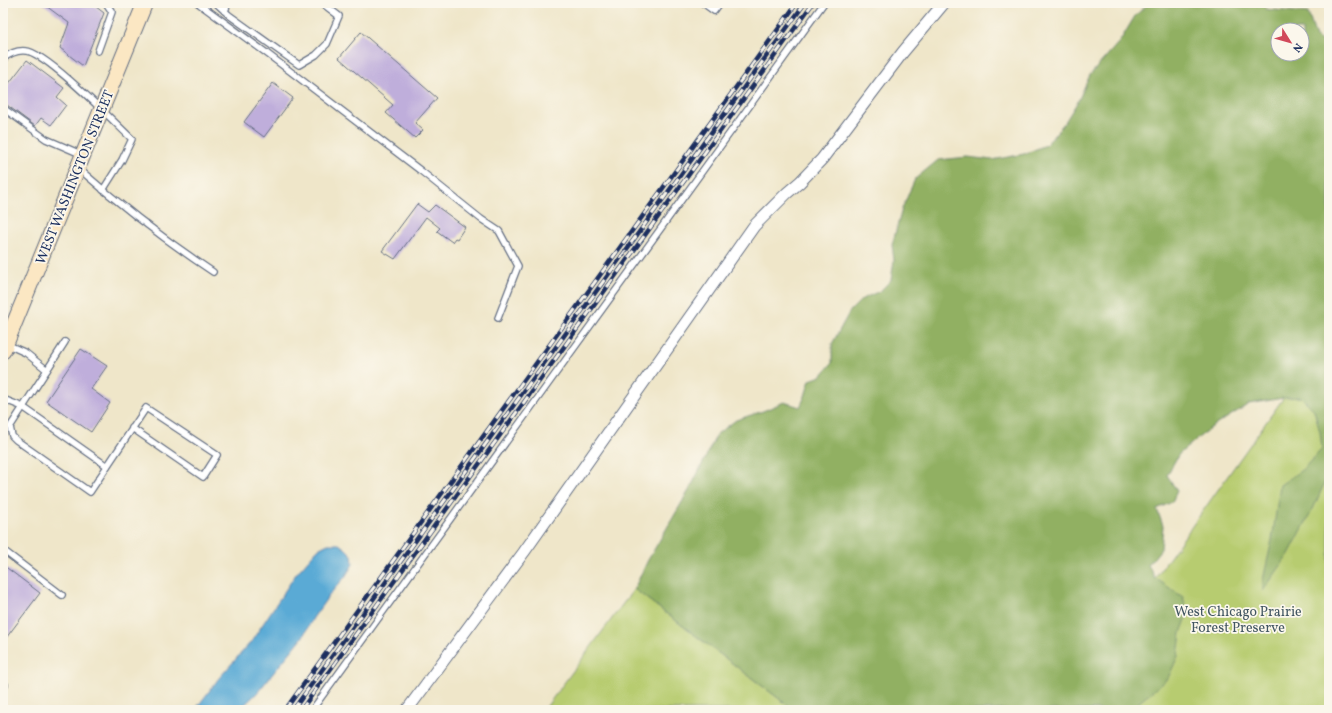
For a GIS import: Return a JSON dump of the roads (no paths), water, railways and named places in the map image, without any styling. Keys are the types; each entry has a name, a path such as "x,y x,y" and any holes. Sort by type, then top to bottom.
{"main road":[{"name":"WEST WASHINGTON STREET","path":"4,348 145,3"}],"street":[{"path":"407,710 524,552 754,226 822,159 903,52 944,3"}],"lane":[{"path":"98,51 112,12 106,3"},
{"path":"198,3 265,52 481,219 499,231 518,266 498,318"},
{"path":"216,3 299,66 316,55 327,44 339,16 322,3"},
{"path":"225,11 228,3"},
{"path":"703,3 714,11 720,3"},
{"path":"312,710 824,3"},
{"path":"3,59 12,54 26,51 36,54 68,79 132,139 122,160 103,190"},
{"path":"3,108 42,137 80,162 103,190 172,244 213,272"},
{"path":"65,342 10,427 12,436 22,445 90,492 132,428 146,408 218,455 203,477 132,428"},
{"path":"4,348 26,353 47,370"},
{"path":"3,399 23,407 107,466"},
{"path":"3,550 62,595"}],"water":[{"path":"328,544 339,544 346,549 352,555 353,564 345,577 330,594 313,618 302,638 257,693 239,710 195,710 219,678 251,642 296,574 318,549"}],"railway":[{"path":"285,710 797,3"},
{"path":"293,710 805,3"},
{"path":"301,710 813,3"}],"park label":[{"name":"West Chicago Prairie Forest Preserve","path":"1238,620"}]}
